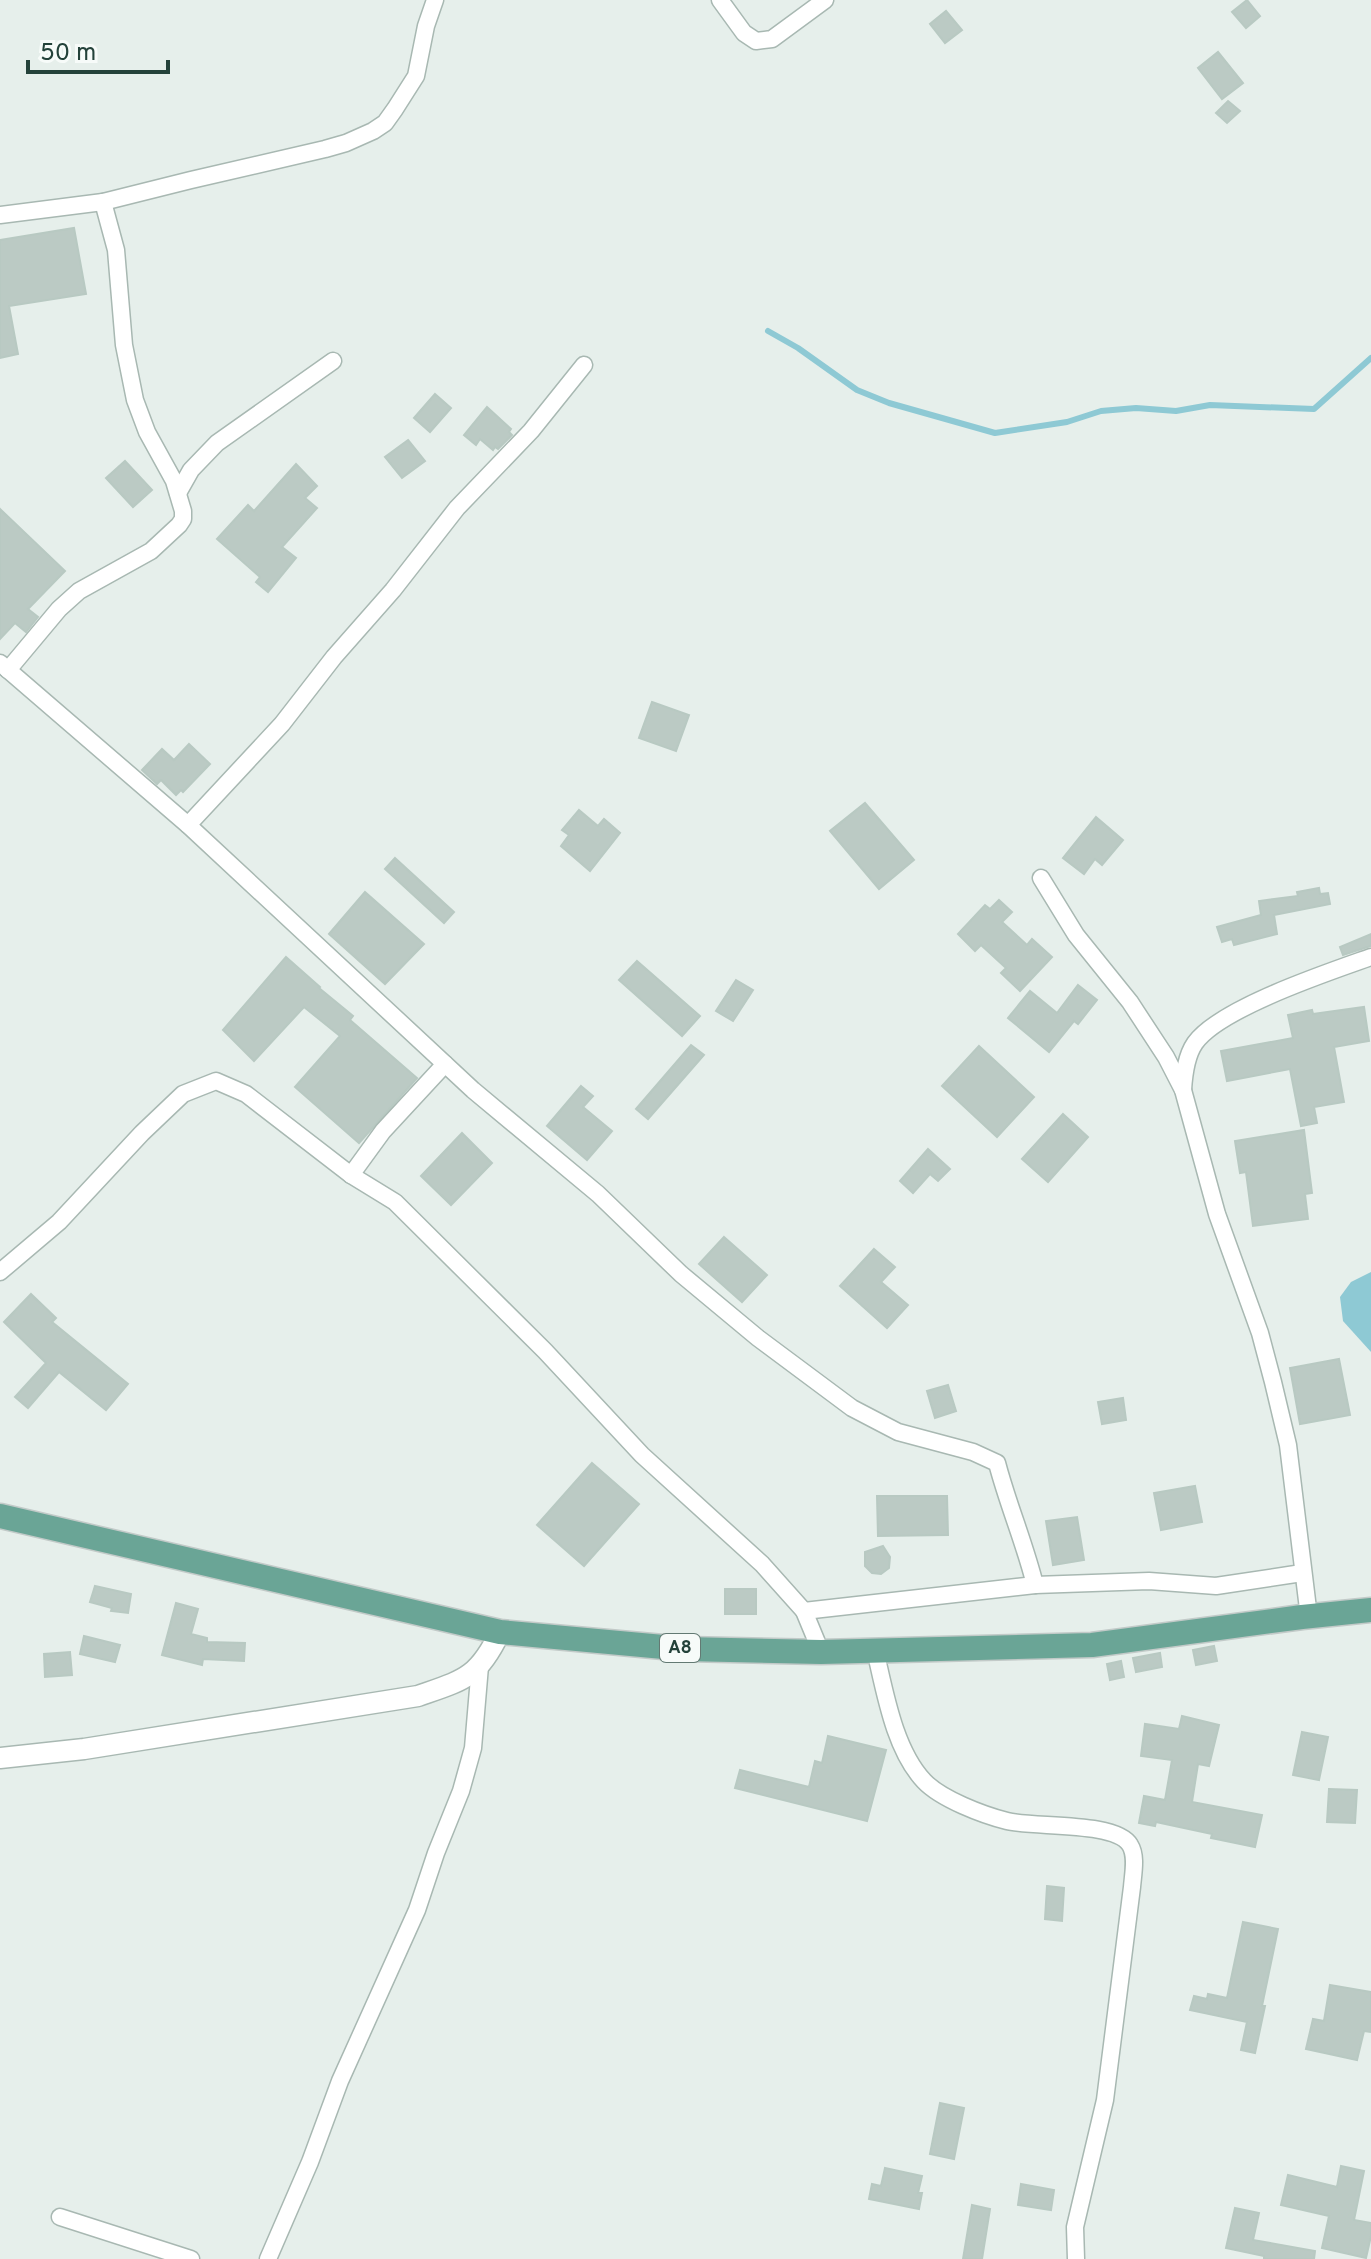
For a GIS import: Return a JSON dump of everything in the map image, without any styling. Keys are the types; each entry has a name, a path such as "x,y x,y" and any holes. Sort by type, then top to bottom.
{"main road":[{"name":"A8","path":"0,1516 500,1632 685,1649 821,1652 1092,1645 1371,1610"}],"street":[{"path":"0,215 103,202 325,149 373,131 385,123 416,76 426,26 435,0"},
{"path":"720,0 744,33 756,41 772,39 825,0"},
{"path":"103,202 116,250 124,345 135,400 147,432 174,481 183,519 151,551 79,591 4,666 188,825 445,1064 598,1194 681,1274 799,1370 852,1408 898,1432 973,1452 997,1463 1035,1585"},
{"path":"178,493 191,470 217,443 333,361"},
{"path":"188,825 282,724 457,508 531,431 584,365"},
{"path":"1041,878 1076,935 1130,1002 1183,1090 1217,1214 1260,1333 1273,1382 1288,1445 1309,1617"},
{"path":"1183,1090 1191,1050 1197,1040 1218,1022 1282,990 1371,957"},
{"path":"351,1175 383,1131 445,1064"},
{"path":"0,1272 59,1222 183,1094 216,1081 246,1094 351,1175 395,1202 545,1351 642,1455 762,1564 804,1611 821,1652"},
{"path":"804,1611 1035,1585 1149,1581 1216,1586 1302,1573"},
{"path":"0,1758 84,1749 418,1696 453,1684 474,1671 489,1655 500,1632"},
{"path":"875,1650 891,1718 903,1749 924,1782 950,1799 1008,1822 1104,1830 1122,1835 1131,1845 1134,1856 1132,1887 1105,2100 1075,2227 1076,2259"},
{"path":"268,2259 310,2162 340,2081 417,1910 461,1791 473,1748 480,1666"},
{"path":"60,2217 191,2259"}],"water":[{"path":"1371,1272 1371,1352 1343,1321 1340,1297 1351,1282"}],"building":[{"path":"1247,0 1260,16 1246,28 1232,12"},
{"path":"946,11 962,30 945,43 930,24"},
{"path":"1218,52 1243,83 1222,99 1198,68"},
{"path":"1228,101 1240,111 1227,123 1216,113"},
{"path":"74,228 86,294 9,306 18,354 0,358 0,240"},
{"path":"435,394 451,408 430,432 414,418"},
{"path":"487,407 511,429 509,432 512,435 493,450 480,439 476,445 464,435"},
{"path":"408,440 425,461 402,478 385,457"},
{"path":"125,461 152,490 133,507 106,478"},
{"path":"296,464 317,486 305,498 317,508 282,547 296,558 268,592 256,582 260,577 217,539 248,505 254,511"},
{"path":"0,509 65,571 28,609 38,617 26,632 15,623 0,639"},
{"path":"652,702 689,715 676,751 639,738"},
{"path":"189,744 210,764 183,792 181,790 176,795 161,780 157,784 142,770 162,749 174,760"},
{"path":"865,803 914,860 879,889 830,831"},
{"path":"579,810 598,826 604,819 620,833 590,871 561,846 569,835 562,830"},
{"path":"1096,817 1123,840 1102,865 1095,859 1084,874 1063,858"},
{"path":"395,858 454,912 444,923 385,869"},
{"path":"1319,888 1320,894 1328,893 1330,904 1274,915 1277,934 1234,945 1232,939 1222,942 1217,927 1261,915 1259,901 1298,896 1297,892"},
{"path":"365,892 424,944 385,984 329,934"},
{"path":"999,900 1012,912 1002,922 1027,945 1032,939 1052,957 1020,991 1001,973 1006,968 981,945 975,951 958,934 985,905 990,909"},
{"path":"1371,934 1371,946 1343,955 1340,947"},
{"path":"286,957 353,1016 350,1020 417,1078 359,1143 295,1087 340,1036 304,1007 254,1061 223,1030"},
{"path":"637,961 700,1016 682,1036 619,980"},
{"path":"736,980 753,990 733,1021 716,1011"},
{"path":"1078,985 1097,1000 1078,1024 1074,1021 1049,1052 1008,1018 1030,991 1057,1013"},
{"path":"1364,1007 1369,1041 1334,1047 1344,1102 1314,1107 1317,1123 1301,1126 1290,1069 1227,1081 1221,1051 1293,1038 1288,1015 1312,1010 1313,1014"},
{"path":"691,1045 704,1055 648,1119 636,1109"},
{"path":"979,1046 1034,1097 997,1137 942,1086"},
{"path":"581,1086 593,1096 583,1107 612,1131 587,1160 547,1126"},
{"path":"1063,1114 1088,1137 1048,1182 1022,1159"},
{"path":"1304,1130 1312,1193 1305,1194 1308,1219 1253,1226 1246,1172 1240,1173 1235,1141"},
{"path":"462,1133 492,1163 451,1205 421,1176"},
{"path":"928,1149 950,1169 938,1181 930,1174 913,1193 900,1181"},
{"path":"724,1237 767,1275 742,1302 699,1264"},
{"path":"874,1249 895,1267 881,1282 908,1305 887,1328 840,1286"},
{"path":"31,1294 56,1318 52,1322 128,1384 106,1410 59,1372 28,1408 15,1397 46,1363 4,1322"},
{"path":"1339,1359 1350,1415 1300,1424 1290,1368"},
{"path":"948,1385 956,1411 935,1418 927,1391"},
{"path":"1123,1398 1126,1420 1102,1424 1098,1402"},
{"path":"592,1463 639,1504 584,1566 537,1525"},
{"path":"1195,1486 1202,1522 1161,1530 1154,1493"},
{"path":"877,1496 947,1496 948,1535 878,1536"},
{"path":"1077,1517 1084,1560 1053,1565 1046,1521"},
{"path":"883,1546 890,1557 889,1568 881,1574 872,1573 865,1566 865,1552"},
{"path":"95,1586 131,1594 128,1613 111,1611 112,1608 90,1602"},
{"path":"725,1589 756,1589 756,1614 725,1614"},
{"path":"176,1603 198,1609 191,1634 207,1638 207,1642 245,1643 244,1661 203,1659 202,1665 162,1655"},
{"path":"84,1636 120,1645 115,1662 80,1654"},
{"path":"1214,1646 1217,1661 1196,1665 1193,1650"},
{"path":"70,1652 72,1675 45,1677 44,1654"},
{"path":"1160,1653 1162,1667 1136,1672 1133,1658"},
{"path":"1121,1661 1124,1677 1110,1680 1107,1664"},
{"path":"1182,1716 1219,1725 1209,1766 1198,1764 1192,1802 1262,1815 1255,1847 1156,1822 1155,1826 1139,1823 1144,1796 1165,1800 1172,1760 1141,1756 1145,1724 1179,1729"},
{"path":"1302,1732 1328,1737 1319,1780 1293,1775"},
{"path":"828,1736 886,1750 867,1821 735,1788 740,1770 809,1787 815,1761 822,1763"},
{"path":"1329,1789 1357,1790 1355,1823 1327,1822"},
{"path":"1047,1886 1064,1888 1062,1921 1045,1919"},
{"path":"1243,1922 1278,1929 1255,2053 1241,2050 1247,2022 1190,2010 1194,1996 1207,1999 1208,1994 1227,1998"},
{"path":"1330,1985 1371,1992 1371,2032 1364,2031 1357,2060 1306,2049 1313,2019 1324,2021"},
{"path":"940,2103 964,2108 954,2159 930,2154"},
{"path":"1341,2166 1364,2171 1354,2220 1371,2223 1366,2258 1322,2248 1329,2216 1281,2205 1288,2175 1337,2187"},
{"path":"885,2168 922,2176 918,2193 922,2193 919,2209 869,2199 872,2184 881,2186"},
{"path":"1021,2184 1054,2190 1051,2210 1018,2205"},
{"path":"972,2205 990,2209 982,2259 963,2259"},
{"path":"1235,2208 1259,2213 1253,2240 1315,2251 1314,2259 1264,2259 1264,2256 1226,2248"}],"waterway":[{"path":"768,331 798,348 857,390 889,403 995,433 1067,422 1101,411 1136,408 1176,411 1210,405 1314,409 1371,358"}]}
